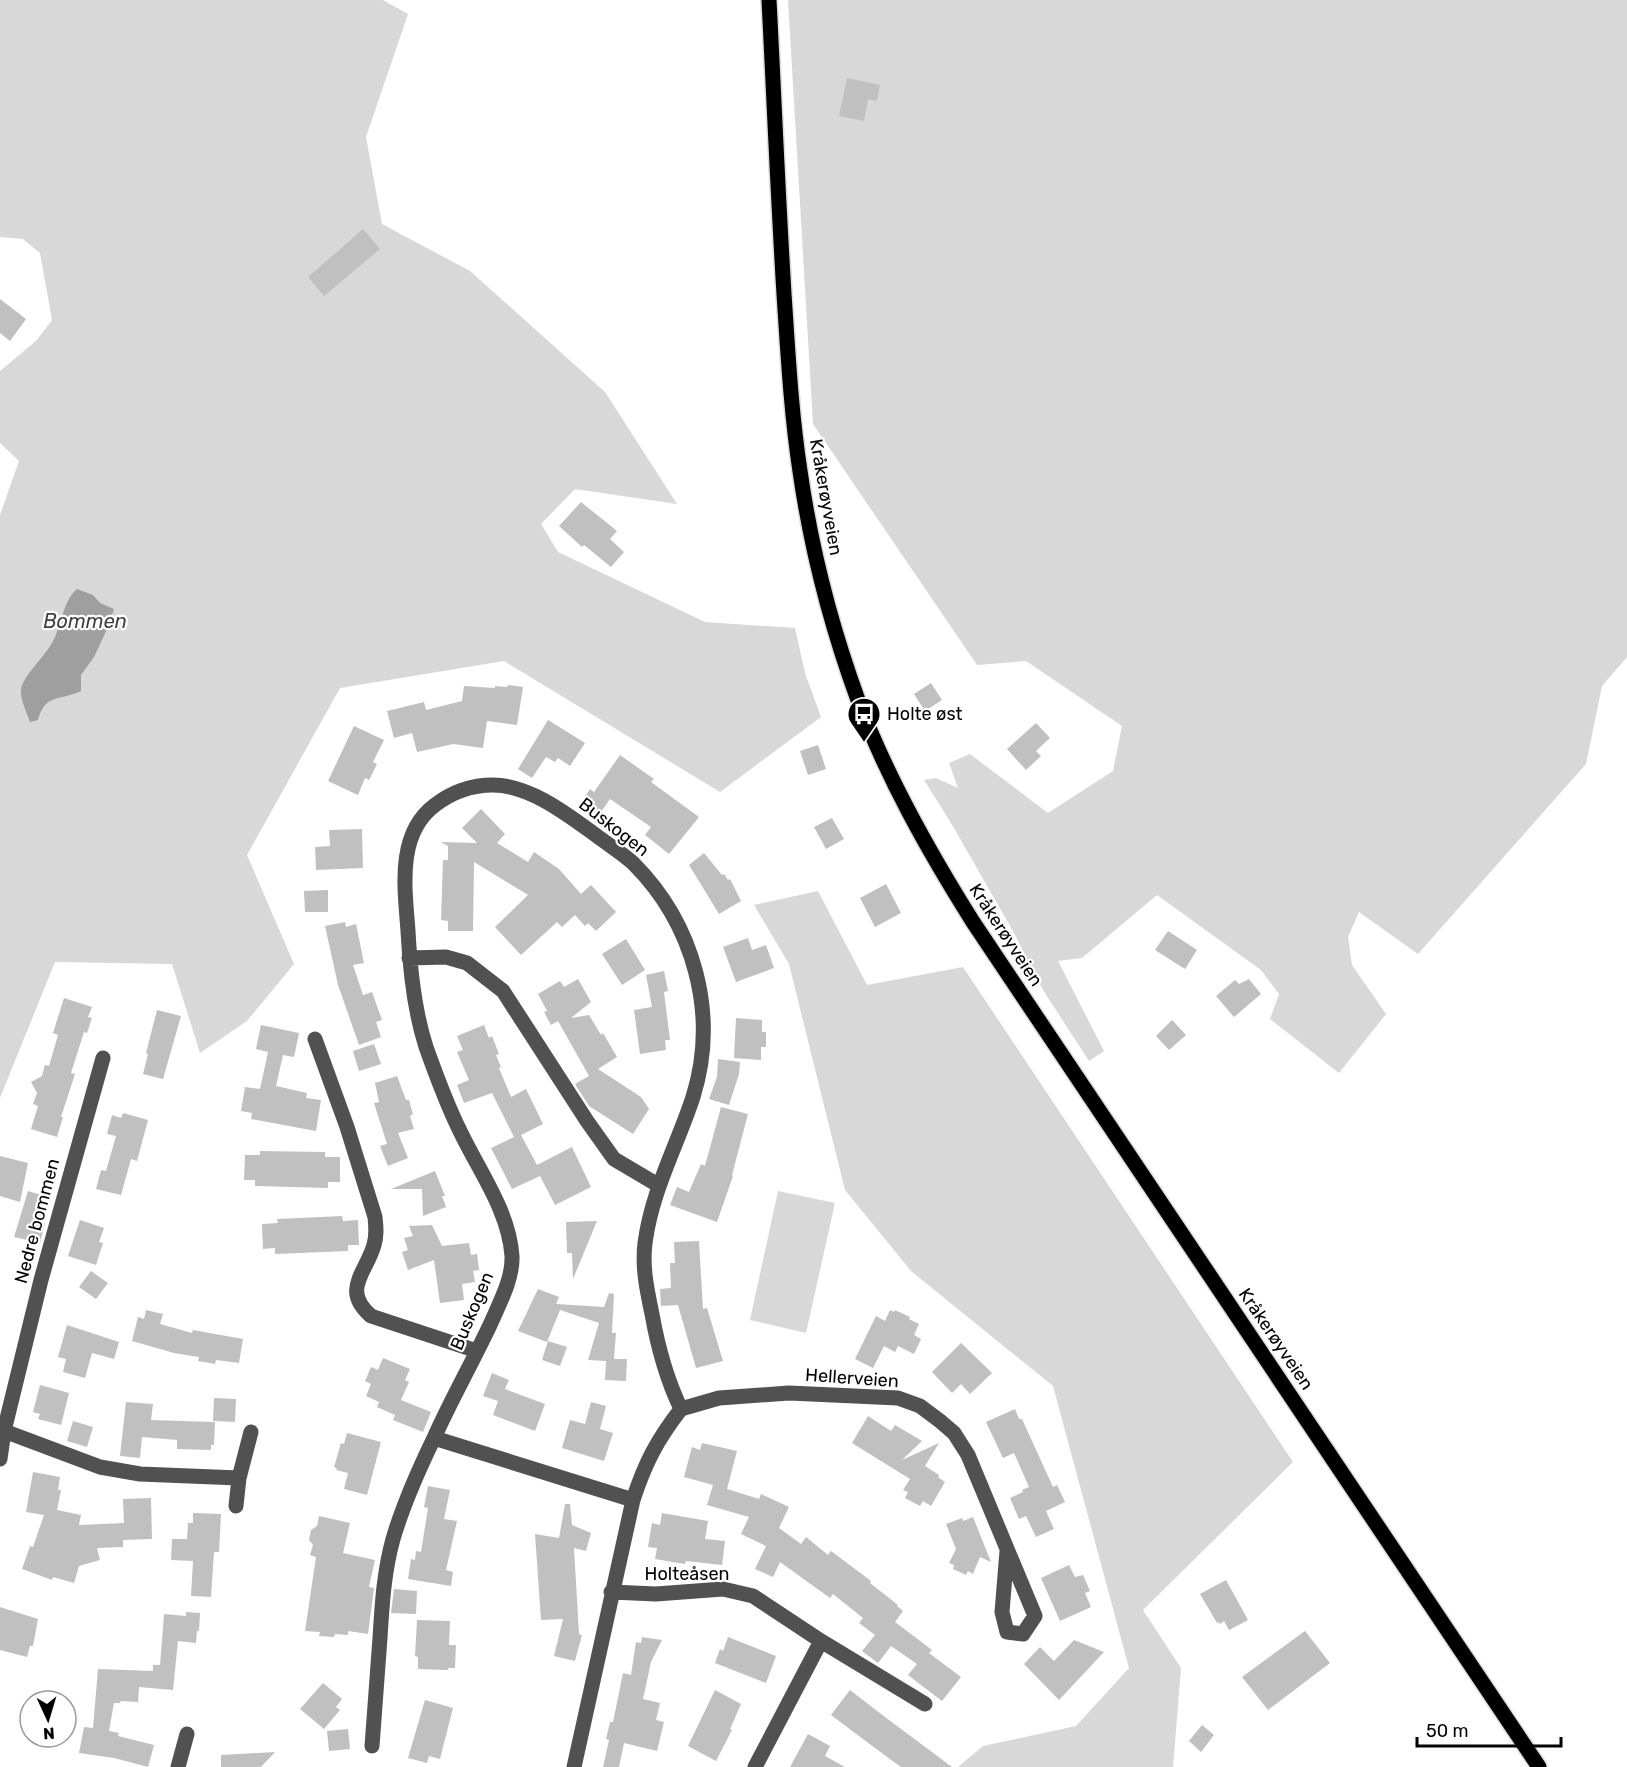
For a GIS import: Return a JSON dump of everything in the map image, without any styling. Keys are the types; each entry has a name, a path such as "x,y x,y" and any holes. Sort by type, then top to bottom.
{"main road":[{"name":"Kråkerøyveien","path":"769,0 791,400 800,471 809,522 833,620 858,700 875,741 941,872 973,922 1539,1767"}],"street":[{"name":"Buskogen","path":"372,1746 383,1594 392,1542 434,1438 498,1306 510,1274 512,1256 505,1222 458,1128 427,1049 417,1015 409,958 404,874 410,837 423,814 447,796 466,788 490,784 514,786 562,810 631,861 666,902 692,956 700,990 704,1028 702,1058 693,1097 658,1185 645,1240 643,1272 661,1360 681,1409"},
{"path":"409,958 446,957 467,963 503,991 614,1159 658,1185"},
{"path":"315,1039 375,1217 377,1231 374,1247 358,1278 357,1298 361,1308 371,1316 477,1351"},
{"name":"Nedre bommen","path":"0,1459 4,1431 41,1280 103,1058"},
{"name":"Hellerveien","path":"681,1409 719,1398 789,1393 898,1398 920,1406 954,1433 968,1455 1035,1616 1023,1634 1007,1632 1002,1612 1007,1551"},
{"path":"574,1767 633,1500 644,1465 662,1433 681,1409"},
{"path":"4,1431 100,1467 140,1474 239,1478"},
{"path":"236,1506 239,1478 251,1432"},
{"path":"434,1438 633,1500"},
{"name":"Holteåsen","path":"611,1592 656,1594 723,1589 753,1596 821,1641 925,1704"},
{"path":"755,1767 821,1641"},
{"path":"178,1767 187,1734"}],"shaded area":[{"path":"0,0 383,0 408,14 366,137 382,224 470,271 605,392 677,504 575,489 541,524 558,552 705,622 795,628 805,673 821,717 720,792 504,661 340,688 247,855 294,964 247,1021 200,1053 172,964 55,962 0,1098 0,515 19,461 0,443 0,371 37,340 52,320 40,253 23,239 0,237"},
{"path":"788,0 1627,0 1627,657 1602,686 1586,764 1418,954 1359,912 1348,937 1352,965 1386,1014 1339,1073 1270,1019 1279,994 1261,970 1157,895 1082,958 1058,961 1104,1051 1089,1061 1043,990 1013,931 924,780 936,778 958,788 949,763 970,754 1048,813 1113,771 1122,726 1026,661 977,665 813,424"},
{"path":"818,891 867,985 963,967 1293,1462 1143,1610 1181,1668 1173,1767 958,1767 983,1746 1076,1726 1129,1668 1053,1386 911,1271 845,1190 789,964 754,905"},
{"path":"778,1191 835,1203 806,1333 750,1320"}],"water":[{"name":"Bommen","path":"77,589 93,595 100,603 114,609 108,627 94,657 81,675 81,691 49,702 41,711 38,720 30,722 22,698 22,685 52,643 65,607"}],"building":[{"path":"847,78 880,85 877,101 868,99 864,121 839,116"},
{"path":"363,229 380,249 324,296 308,277"},
{"path":"0,299 26,319 10,341 0,333"},
{"path":"581,502 617,531 610,539 624,552 611,567 584,545 582,547 559,526"},
{"path":"931,683 942,700 925,711 914,694"},
{"path":"508,685 523,687 517,725 487,721 483,748 453,744 417,752 412,733 394,738 387,711 424,702 426,710 462,701 464,686 495,688 495,686 507,687"},
{"path":"548,720 585,743 570,766 558,758 555,762 546,757 532,778 518,769"},
{"path":"1036,723 1050,738 1036,751 1041,756 1026,770 1007,749"},
{"path":"354,726 384,740 373,762 377,764 369,780 365,778 358,795 328,781"},
{"path":"818,745 826,769 808,775 800,751"},
{"path":"620,755 654,779 651,782 699,817 669,854 645,835 651,827 610,799 597,818 579,806 590,789 594,792"},
{"path":"481,809 505,834 497,843 528,862 534,852 559,869 581,894 591,885 616,912 596,931 588,923 585,926 575,915 562,927 557,922 521,955 495,927 528,895 474,862 473,931 448,931 448,921 441,920 443,860 448,860 448,846 441,842 477,843 462,828"},
{"path":"832,818 844,839 826,849 814,827"},
{"path":"362,829 363,868 316,870 315,847 330,846 329,830"},
{"path":"704,853 722,875 730,879 741,901 719,914 689,865"},
{"path":"886,884 901,913 875,927 860,898"},
{"path":"328,890 328,912 305,912 304,891"},
{"path":"345,922 346,927 356,924 364,963 353,965 363,995 372,992 382,1020 376,1022 381,1037 359,1045 338,985 325,926"},
{"path":"1168,931 1197,950 1185,969 1155,950"},
{"path":"748,938 752,950 766,945 774,968 736,982 723,947"},
{"path":"626,939 645,970 622,985 602,954"},
{"path":"664,971 668,991 664,992 670,1040 665,1040 666,1050 640,1054 634,1010 652,1007 646,975"},
{"path":"578,979 591,1002 571,1018 589,1015 617,1057 598,1069 641,1097 649,1109 633,1134 589,1106 575,1084 589,1076 558,1021 551,1025 544,1012 547,1011 538,994 560,981 564,987"},
{"path":"1249,979 1261,994 1234,1017 1216,996 1235,980 1239,984"},
{"path":"64,998 92,1007 88,1017 92,1018 87,1033 84,1032 71,1073 75,1074 57,1137 31,1129 38,1106 33,1104 37,1093 31,1082 42,1076 45,1065 49,1066 58,1035 53,1033"},
{"path":"157,1010 181,1016 163,1079 143,1074"},
{"path":"736,1018 762,1020 762,1032 766,1032 766,1047 761,1047 761,1060 734,1058"},
{"path":"1172,1020 1186,1035 1169,1050 1156,1036"},
{"path":"261,1025 299,1033 294,1057 283,1055 276,1086 307,1093 306,1098 321,1100 316,1131 251,1119 252,1113 241,1111 245,1087 260,1089 268,1052 256,1049"},
{"path":"484,1025 489,1038 492,1036 499,1054 496,1055 501,1067 499,1068 511,1097 526,1089 543,1124 521,1135 537,1165 572,1147 591,1187 555,1205 540,1176 512,1189 491,1148 514,1137 492,1093 464,1103 457,1085 469,1080 457,1052 463,1050 457,1036"},
{"path":"374,1044 381,1064 359,1071 353,1051"},
{"path":"718,1059 740,1062 739,1074 729,1105 709,1099 717,1077"},
{"path":"397,1076 406,1100 409,1100 414,1129 398,1133 408,1158 388,1166 380,1146 387,1144 374,1103 379,1102 375,1083"},
{"path":"721,1107 748,1114 733,1176 717,1222 670,1205 677,1187 689,1192 701,1164 705,1166"},
{"path":"123,1113 148,1120 137,1161 131,1159 121,1195 96,1189 101,1170 106,1171 116,1136 107,1134 112,1115 121,1118"},
{"path":"260,1151 325,1152 325,1157 340,1157 340,1182 328,1182 328,1188 255,1186 255,1180 244,1180 245,1155 260,1155"},
{"path":"0,1156 28,1163 20,1202 0,1196"},
{"path":"435,1171 445,1196 442,1196 446,1207 423,1216 422,1189 391,1189"},
{"path":"28,1191 48,1197 40,1222 45,1223 40,1243 14,1237"},
{"path":"342,1216 343,1221 358,1220 359,1245 348,1245 348,1251 275,1254 275,1248 263,1249 262,1224 278,1223 277,1219"},
{"path":"80,1220 104,1228 99,1242 103,1243 96,1265 68,1256"},
{"path":"597,1221 573,1279 572,1253 567,1253 566,1222"},
{"path":"432,1225 442,1246 469,1243 471,1255 477,1254 479,1270 473,1271 475,1282 462,1284 464,1300 440,1303 434,1260 408,1270 402,1252 408,1250 404,1238 413,1236 409,1226"},
{"path":"699,1241 703,1309 707,1308 723,1361 696,1368 678,1305 661,1306 660,1289 671,1288 670,1263 675,1263 674,1242"},
{"path":"91,1271 108,1283 96,1299 79,1287"},
{"path":"538,1289 559,1297 556,1304 604,1307 609,1293 614,1294 612,1333 616,1333 614,1359 627,1359 626,1381 605,1380 606,1361 588,1360 599,1323 560,1310 547,1342 518,1331"},
{"path":"146,1310 163,1314 160,1324 192,1333 193,1330 243,1339 239,1363 216,1360 215,1364 198,1361 199,1357 174,1353 132,1341 138,1317 144,1319"},
{"path":"890,1310 910,1317 909,1319 919,1324 914,1335 921,1339 914,1354 898,1346 895,1352 884,1346 873,1368 855,1359 876,1316 885,1321"},
{"path":"67,1325 119,1342 114,1359 92,1353 85,1378 63,1372 66,1359 58,1357"},
{"path":"548,1341 567,1347 560,1366 542,1360"},
{"path":"961,1343 992,1373 970,1394 961,1384 952,1393 932,1372"},
{"path":"383,1358 410,1369 405,1380 409,1382 401,1400 431,1412 423,1432 393,1420 395,1415 377,1407 379,1402 366,1396 371,1384 365,1381 371,1367 378,1370"},
{"path":"492,1373 509,1380 505,1389 545,1404 535,1431 493,1415 498,1401 483,1396"},
{"path":"40,1385 69,1393 61,1425 38,1419 40,1414 33,1412"},
{"path":"214,1398 236,1399 235,1422 213,1421"},
{"path":"126,1402 153,1404 151,1420 215,1422 214,1445 211,1445 211,1450 177,1449 177,1440 142,1437 140,1458 120,1456"},
{"path":"591,1402 606,1406 600,1429 613,1433 604,1461 562,1448 570,1420 585,1424"},
{"path":"1015,1409 1019,1419 1022,1419 1053,1487 1057,1485 1065,1502 1046,1511 1054,1529 1036,1537 1026,1516 1019,1519 1010,1498 1029,1487 1014,1453 1003,1458 986,1422"},
{"path":"868,1416 891,1431 895,1425 922,1441 902,1460 939,1443 925,1466 945,1482 931,1506 923,1501 920,1506 905,1498 908,1492 903,1490 910,1479 852,1443"},
{"path":"73,1421 93,1427 87,1447 67,1441"},
{"path":"347,1433 381,1442 367,1495 344,1489 348,1473 336,1470 337,1468 334,1467 341,1443 344,1444"},
{"path":"702,1443 737,1451 727,1489 759,1499 761,1494 789,1507 779,1528 801,1544 806,1537 828,1555 831,1551 898,1605 903,1611 895,1622 932,1650 929,1653 961,1677 942,1701 908,1675 917,1664 891,1646 878,1663 862,1651 875,1635 859,1623 863,1618 833,1594 830,1598 780,1562 773,1577 755,1569 766,1546 741,1534 749,1517 707,1505 713,1485 684,1477 692,1447 700,1450"},
{"path":"33,1472 60,1477 58,1490 61,1490 57,1510 81,1515 79,1525 124,1523 123,1499 151,1498 152,1539 123,1540 123,1547 97,1548 100,1560 79,1566 74,1583 53,1577 52,1580 22,1569 30,1546 33,1547 44,1515 26,1512"},
{"path":"428,1486 450,1490 444,1519 457,1521 446,1570 453,1572 451,1586 408,1579 411,1559 415,1560 416,1551 421,1552 428,1508 424,1507"},
{"path":"565,1504 570,1504 572,1525 591,1533 586,1551 574,1548 579,1634 582,1635 575,1661 554,1656 563,1619 541,1620 535,1534 559,1538"},
{"path":"193,1513 221,1514 219,1552 214,1552 211,1597 191,1596 193,1561 171,1560 172,1539 187,1539 188,1523 193,1523"},
{"path":"662,1513 708,1521 705,1539 725,1541 722,1565 686,1561 685,1564 655,1559 657,1548 648,1547 652,1523 660,1525"},
{"path":"319,1516 350,1523 343,1553 375,1560 369,1587 374,1588 368,1634 348,1631 348,1635 335,1634 334,1637 319,1636 320,1632 305,1631 316,1557 310,1555 313,1545 309,1540 311,1530 317,1526"},
{"path":"973,1517 991,1562 980,1557 973,1574 968,1571 966,1575 953,1569 954,1565 949,1563 956,1549 946,1524"},
{"path":"1069,1565 1075,1577 1083,1575 1090,1591 1085,1593 1091,1607 1060,1621 1041,1578"},
{"path":"1226,1580 1248,1620 1229,1630 1224,1621 1217,1623 1200,1594"},
{"path":"394,1589 417,1591 416,1614 391,1613"},
{"path":"0,1607 38,1619 33,1646 30,1646 27,1657 0,1650"},
{"path":"186,1612 200,1613 199,1631 197,1631 196,1643 178,1641 173,1690 139,1687 138,1702 114,1703 109,1731 119,1733 118,1736 154,1745 148,1767 114,1758 79,1753 84,1727 93,1728 98,1669 153,1671 153,1665 160,1665 164,1614 186,1616"},
{"path":"417,1620 450,1621 449,1645 456,1645 455,1668 448,1668 448,1670 418,1669 418,1657 415,1656"},
{"path":"1305,1631 1330,1663 1268,1710 1242,1677"},
{"path":"642,1637 662,1640 651,1662 643,1699 660,1703 656,1720 664,1722 657,1751 624,1743 619,1767 603,1767 609,1740 606,1739 610,1722 613,1722 623,1673 631,1675 636,1642 641,1643"},
{"path":"728,1637 776,1656 766,1683 715,1663"},
{"path":"1074,1640 1104,1652 1059,1700 1024,1664 1040,1647 1054,1661"},
{"path":"323,1683 342,1699 336,1707 340,1710 324,1729 300,1709"},
{"path":"715,1690 741,1704 730,1729 732,1730 716,1761 688,1746"},
{"path":"850,1690 952,1767 901,1767 831,1715"},
{"path":"425,1700 453,1708 440,1759 429,1756 427,1763 408,1758"},
{"path":"1202,1725 1214,1735 1201,1752 1189,1741"},
{"path":"348,1729 350,1749 329,1751 327,1731"},
{"path":"808,1734 830,1746 825,1756 845,1767 790,1767"},
{"path":"275,1752 261,1767 221,1767 221,1755"}],"place":[{"name":"Holte øst","path":"864,743"}]}
